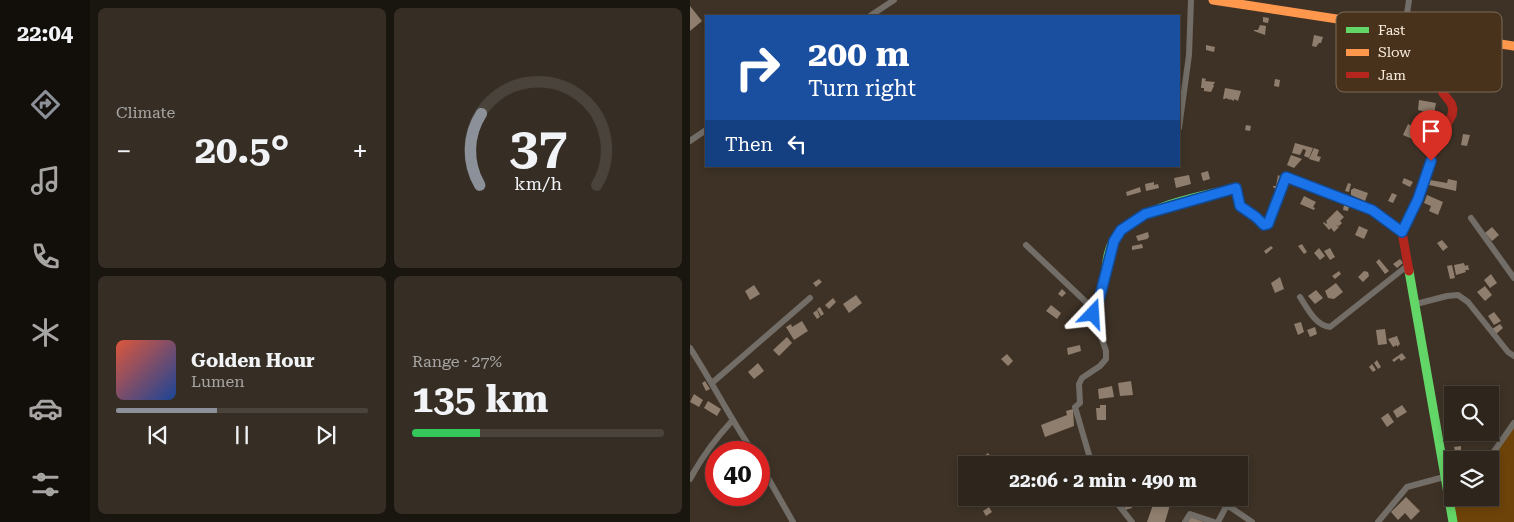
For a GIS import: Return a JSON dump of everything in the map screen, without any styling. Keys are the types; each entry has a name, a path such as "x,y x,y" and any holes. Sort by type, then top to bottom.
{"street":[{"path":"872,15 894,0"},
{"path":"1180,121 1189,55 1191,0"},
{"path":"1213,0 1336,17"},
{"path":"1378,522 1408,487 1444,476 1416,304 1407,266 1402,232 1418,199 1434,149 1452,115 1451,103 1442,92"},
{"path":"690,141 705,131"},
{"path":"1093,314 1100,296 1114,241 1121,230 1145,214 1216,193 1236,188 1240,206 1264,225 1268,224 1286,177 1372,210 1402,232"},
{"path":"1471,218 1514,278"},
{"path":"1026,245 1086,302 1093,314 1106,351 1106,359 1100,366 1082,378 1079,384 1080,403 1074,407 1090,456"},
{"path":"1300,298 1319,322 1327,328 1407,266"},
{"path":"1416,304 1458,295 1468,302 1508,352 1514,356"},
{"path":"712,383 810,298"},
{"path":"690,348 746,441"},
{"path":"690,479 704,454 718,435 732,421"},
{"path":"1494,451 1514,423"},
{"path":"770,481 793,522"},
{"path":"1185,522 1190,514 1216,522 1226,505 1252,522"},
{"path":"1119,506 1132,522"},
{"path":"1451,506 1453,522"}],"shaded area":[{"path":"1514,425 1514,522 1456,522 1452,506 1499,506 1499,451 1496,451"}],"building":[{"path":"690,6 702,21 690,31"},
{"path":"1263,17 1269,18 1268,23 1263,22"},
{"path":"1260,25 1266,26 1265,35 1254,31 1258,30"},
{"path":"1314,35 1323,37 1321,43 1316,47 1312,46"},
{"path":"1206,45 1215,47 1214,52 1206,50"},
{"path":"1202,78 1206,79 1205,81 1215,82 1211,92 1204,91 1204,88 1201,88"},
{"path":"1275,79 1280,80 1279,87 1274,86"},
{"path":"1225,88 1241,91 1238,101 1223,99"},
{"path":"1419,100 1436,103 1434,114 1418,110"},
{"path":"1408,124 1419,129 1415,140 1403,135"},
{"path":"1246,125 1251,126 1250,131 1245,130"},
{"path":"1463,134 1470,135 1467,146 1461,145"},
{"path":"1295,143 1313,148 1309,158 1304,156 1306,150 1303,149 1300,155 1292,153"},
{"path":"1314,148 1319,150 1317,156 1321,157 1319,162 1309,159"},
{"path":"1291,155 1302,159 1294,168 1287,165"},
{"path":"1208,171 1210,179 1203,181 1201,173"},
{"path":"1189,175 1191,184 1176,188 1174,178"},
{"path":"1278,175 1280,176 1277,190 1273,186 1276,186"},
{"path":"1404,178 1413,182 1410,187 1402,183"},
{"path":"1448,179 1457,181 1456,191 1429,185 1430,180 1447,183"},
{"path":"1154,182 1154,185 1158,184 1159,188 1146,191 1145,184"},
{"path":"1348,183 1351,184 1349,192 1345,191"},
{"path":"1140,187 1141,192 1127,196 1126,192"},
{"path":"1354,188 1368,193 1365,201 1351,195 1351,190"},
{"path":"1392,193 1397,195 1393,203 1388,201"},
{"path":"1427,195 1443,202 1438,215 1429,211 1431,206 1424,203"},
{"path":"1304,196 1316,202 1313,207 1315,208 1314,210 1300,204"},
{"path":"1344,205 1349,206 1348,211 1343,210"},
{"path":"1337,210 1344,217 1340,221 1342,223 1339,226 1336,225 1339,227 1334,232 1331,228 1329,230 1323,223 1326,224 1326,221"},
{"path":"1359,226 1368,230 1364,239 1355,235"},
{"path":"1492,227 1499,235 1492,241 1485,233"},
{"path":"1148,232 1149,237 1147,239 1138,241 1136,236"},
{"path":"1442,240 1448,247 1443,251 1437,243"},
{"path":"1142,244 1143,248 1132,250 1132,246"},
{"path":"1302,244 1307,252 1304,254 1298,246"},
{"path":"1271,246 1273,248 1266,254 1264,251"},
{"path":"1319,248 1325,256 1320,260 1314,253"},
{"path":"1330,248 1335,257 1330,260 1324,251"},
{"path":"1379,259 1389,271 1385,274 1376,262"},
{"path":"1400,259 1403,263 1397,268 1393,264"},
{"path":"1464,263 1465,266 1468,265 1469,270 1456,275 1454,265"},
{"path":"1452,265 1455,278 1450,279 1447,266"},
{"path":"1339,271 1341,274 1335,279 1332,276"},
{"path":"1364,271 1368,272 1369,276 1363,282 1358,277"},
{"path":"1491,274 1497,283 1490,288 1484,280"},
{"path":"1280,277 1284,289 1275,293 1271,283"},
{"path":"819,279 822,282 816,287 813,283"},
{"path":"1336,283 1343,292 1334,299 1328,298 1325,291"},
{"path":"754,285 760,294 750,300 745,291"},
{"path":"1485,286 1492,295 1485,301 1477,292"},
{"path":"1062,289 1066,293 1062,297 1058,294"},
{"path":"1316,290 1323,298 1315,304 1308,296"},
{"path":"856,295 862,303 849,313 843,304"},
{"path":"833,298 836,302 829,309 825,305"},
{"path":"1051,305 1061,313 1057,319 1046,311"},
{"path":"820,307 824,314 821,316 817,309"},
{"path":"817,310 820,317 817,319 813,313"},
{"path":"1494,312 1501,321 1494,325 1488,316"},
{"path":"802,321 808,331 794,340 786,327 791,324 792,327"},
{"path":"1301,322 1304,332 1298,335 1294,324"},
{"path":"1500,324 1503,328 1496,334 1492,329"},
{"path":"1315,327 1317,334 1310,337 1307,330"},
{"path":"1385,329 1387,344 1378,345 1376,330"},
{"path":"1397,336 1400,344 1397,347 1397,345 1393,347 1388,339"},
{"path":"787,337 792,343 779,356 773,350"},
{"path":"1080,345 1081,351 1068,355 1067,348"},
{"path":"1402,353 1406,358 1401,361 1399,358 1394,362 1392,360"},
{"path":"1007,354 1013,361 1008,366 1001,359"},
{"path":"1377,360 1381,367 1378,369 1374,363"},
{"path":"758,363 764,371 754,379 748,372"},
{"path":"1372,364 1376,370 1373,372 1369,367"},
{"path":"705,381 710,389 706,391 702,383"},
{"path":"1131,381 1133,395 1120,396 1118,383"},
{"path":"1112,386 1114,397 1099,399 1098,389"},
{"path":"694,394 703,400 699,407 690,402"},
{"path":"708,401 721,409 717,416 704,408"},
{"path":"1100,405 1106,405 1106,420 1097,420 1096,408 1100,408"},
{"path":"1402,405 1407,412 1397,418 1393,411"},
{"path":"1073,409 1074,426 1045,437 1041,425 1067,415 1066,411"},
{"path":"1388,413 1394,422 1387,427 1381,418"},
{"path":"1461,446 1461,450 1455,451 1454,447"},
{"path":"1406,497 1420,511 1411,520 1405,513 1398,520 1391,512"},
{"path":"1124,506 1132,506 1132,508 1125,510"},
{"path":"1153,506 1170,506 1165,522 1147,522"},
{"path":"989,507 992,512 986,516 983,511"},
{"path":"1191,517 1204,522 1188,522"}],"traffic: fast":[{"path":"1093,314 1104,281 1109,250 1114,240 1137,219 1152,211 1187,199 1236,188 1240,206 1256,217 1263,225 1269,224 1286,177 1372,210 1402,232"},
{"path":"1409,271 1453,522"}],"traffic: slow":[{"path":"1213,0 1336,19"},
{"path":"1502,44 1514,46"}],"traffic: jam":[{"path":"1409,271 1402,232 1418,199 1434,149 1452,115 1451,103 1443,92"}],"route":[{"path":"1093,314 1105,279 1114,241 1121,230 1145,214 1236,188 1240,206 1264,225 1268,224 1286,177 1372,210 1402,232 1418,199 1431,161"}]}
